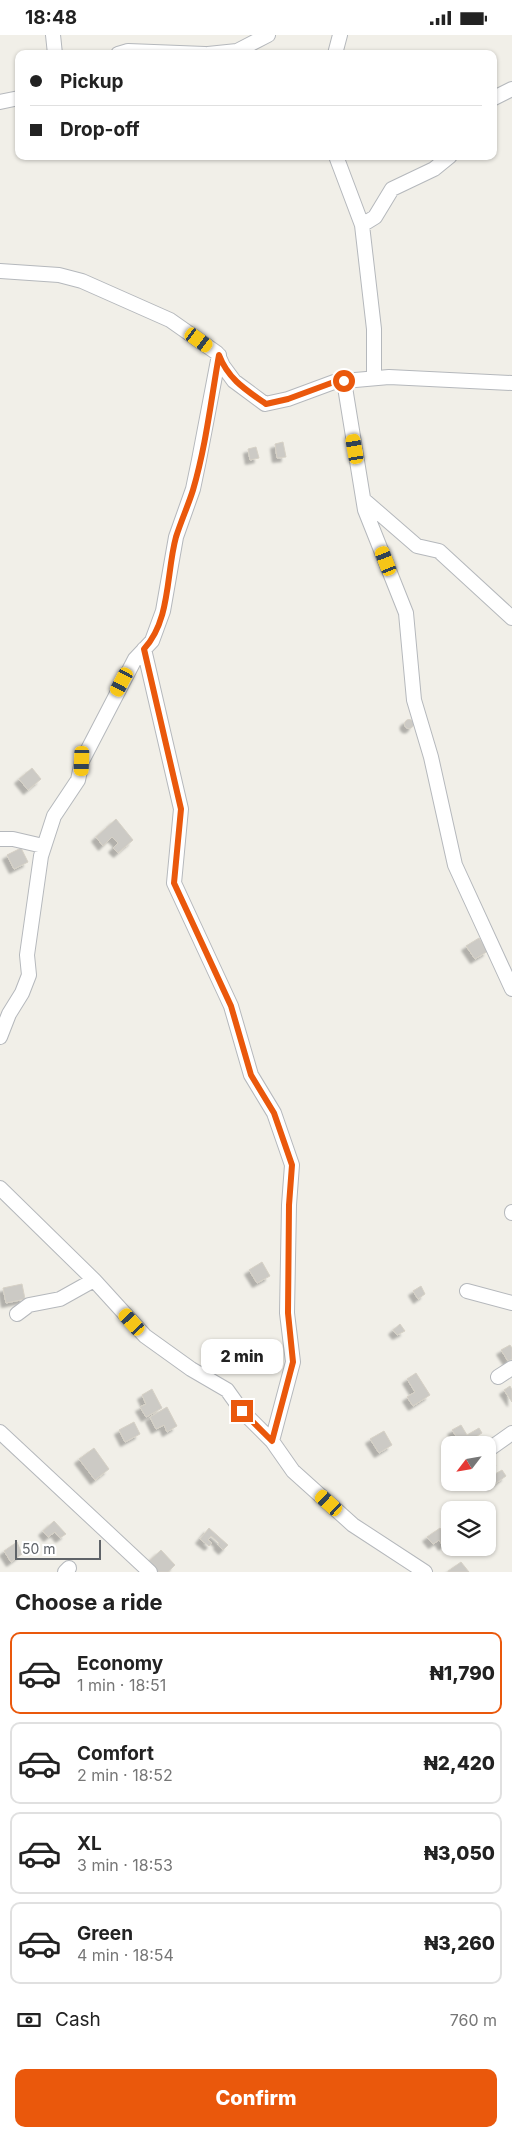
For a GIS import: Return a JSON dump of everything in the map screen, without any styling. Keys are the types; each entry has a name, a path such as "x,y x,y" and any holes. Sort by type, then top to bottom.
{"street":[{"path":"53,35 55,50"},
{"path":"238,50 268,35"},
{"path":"336,50 340,35"},
{"path":"497,96 512,89"},
{"path":"0,102 15,99"},
{"path":"338,160 362,225 374,329 374,378"},
{"path":"362,225 375,217 392,189 434,169 445,160"},
{"path":"0,271 59,275 82,281 170,320 219,355 223,366 234,381 266,404 288,399 334,382 374,378 389,377 512,383"},
{"path":"0,1037 29,975 27,955 43,846 54,816 78,780 82,761 135,659 152,641 163,611 176,537 195,479 219,355"},
{"path":"344,381 365,510 406,613 414,700 431,757 456,865 512,989"},
{"path":"364,500 417,546 439,551 512,618"},
{"path":"144,649 181,809 174,883 231,1006 251,1075 274,1113 292,1165 289,1205 288,1313 293,1362 272,1441"},
{"path":"0,839 13,839 43,846"},
{"path":"0,1188 94,1280 145,1336 191,1369 227,1390 242,1411 272,1441 293,1471 353,1525 425,1572"},
{"path":"17,1314 29,1305 60,1299 94,1280"},
{"path":"467,1291 512,1303"},
{"path":"498,1377 512,1367"},
{"path":"0,1432 150,1572"},
{"path":"496,1444 512,1433"}],"building":[{"path":"283,442 286,457 277,458 275,444"},
{"path":"256,447 259,458 250,460 248,449"},
{"path":"409,719 414,724 409,729 404,724"},
{"path":"32,768 41,779 28,790 19,779"},
{"path":"116,819 133,840 118,853 113,848 118,843 112,837 103,846 96,837"},
{"path":"21,848 28,862 14,869 7,855"},
{"path":"479,938 488,951 475,959 466,946"},
{"path":"262,1262 270,1276 257,1283 249,1270"},
{"path":"22,1284 25,1299 6,1303 3,1288"},
{"path":"421,1286 425,1294 418,1299 413,1291"},
{"path":"400,1324 405,1331 397,1335 393,1330"},
{"path":"510,1345 512,1348 512,1359 508,1361 501,1350"},
{"path":"416,1373 430,1395 413,1406 407,1397 415,1392 407,1379"},
{"path":"510,1386 512,1390 512,1402 504,1390"},
{"path":"152,1389 162,1408 146,1417 140,1407 146,1404 142,1395"},
{"path":"167,1407 177,1426 167,1432 164,1425 156,1429 150,1417"},
{"path":"134,1422 140,1434 125,1442 119,1430"},
{"path":"461,1425 467,1435 479,1428 482,1433 477,1436 456,1436 452,1430"},
{"path":"384,1431 392,1445 379,1453 370,1439"},
{"path":"94,1448 109,1469 95,1480 79,1459"},
{"path":"502,1470 506,1476 496,1483 496,1473"},
{"path":"54,1521 66,1534 60,1538 55,1532 48,1537 43,1531"},
{"path":"209,1528 228,1545 223,1550 218,1545 219,1543 211,1536 208,1540 212,1543 209,1546 200,1539"},
{"path":"440,1528 441,1529 441,1543 439,1540 433,1544 427,1537"},
{"path":"17,1542 22,1554 11,1562 4,1551"},
{"path":"161,1550 175,1565 168,1572 155,1572 147,1563"},
{"path":"461,1562 469,1572 448,1571"}],"route":[{"path":"242,1411 272,1441 293,1362 288,1313 289,1205 292,1165 274,1113 251,1075 231,1006 174,883 181,809 144,649 152,641 163,611 176,537 193,489 200,460 219,355 223,366 234,381 266,404 288,399 334,382 344,381"}]}
